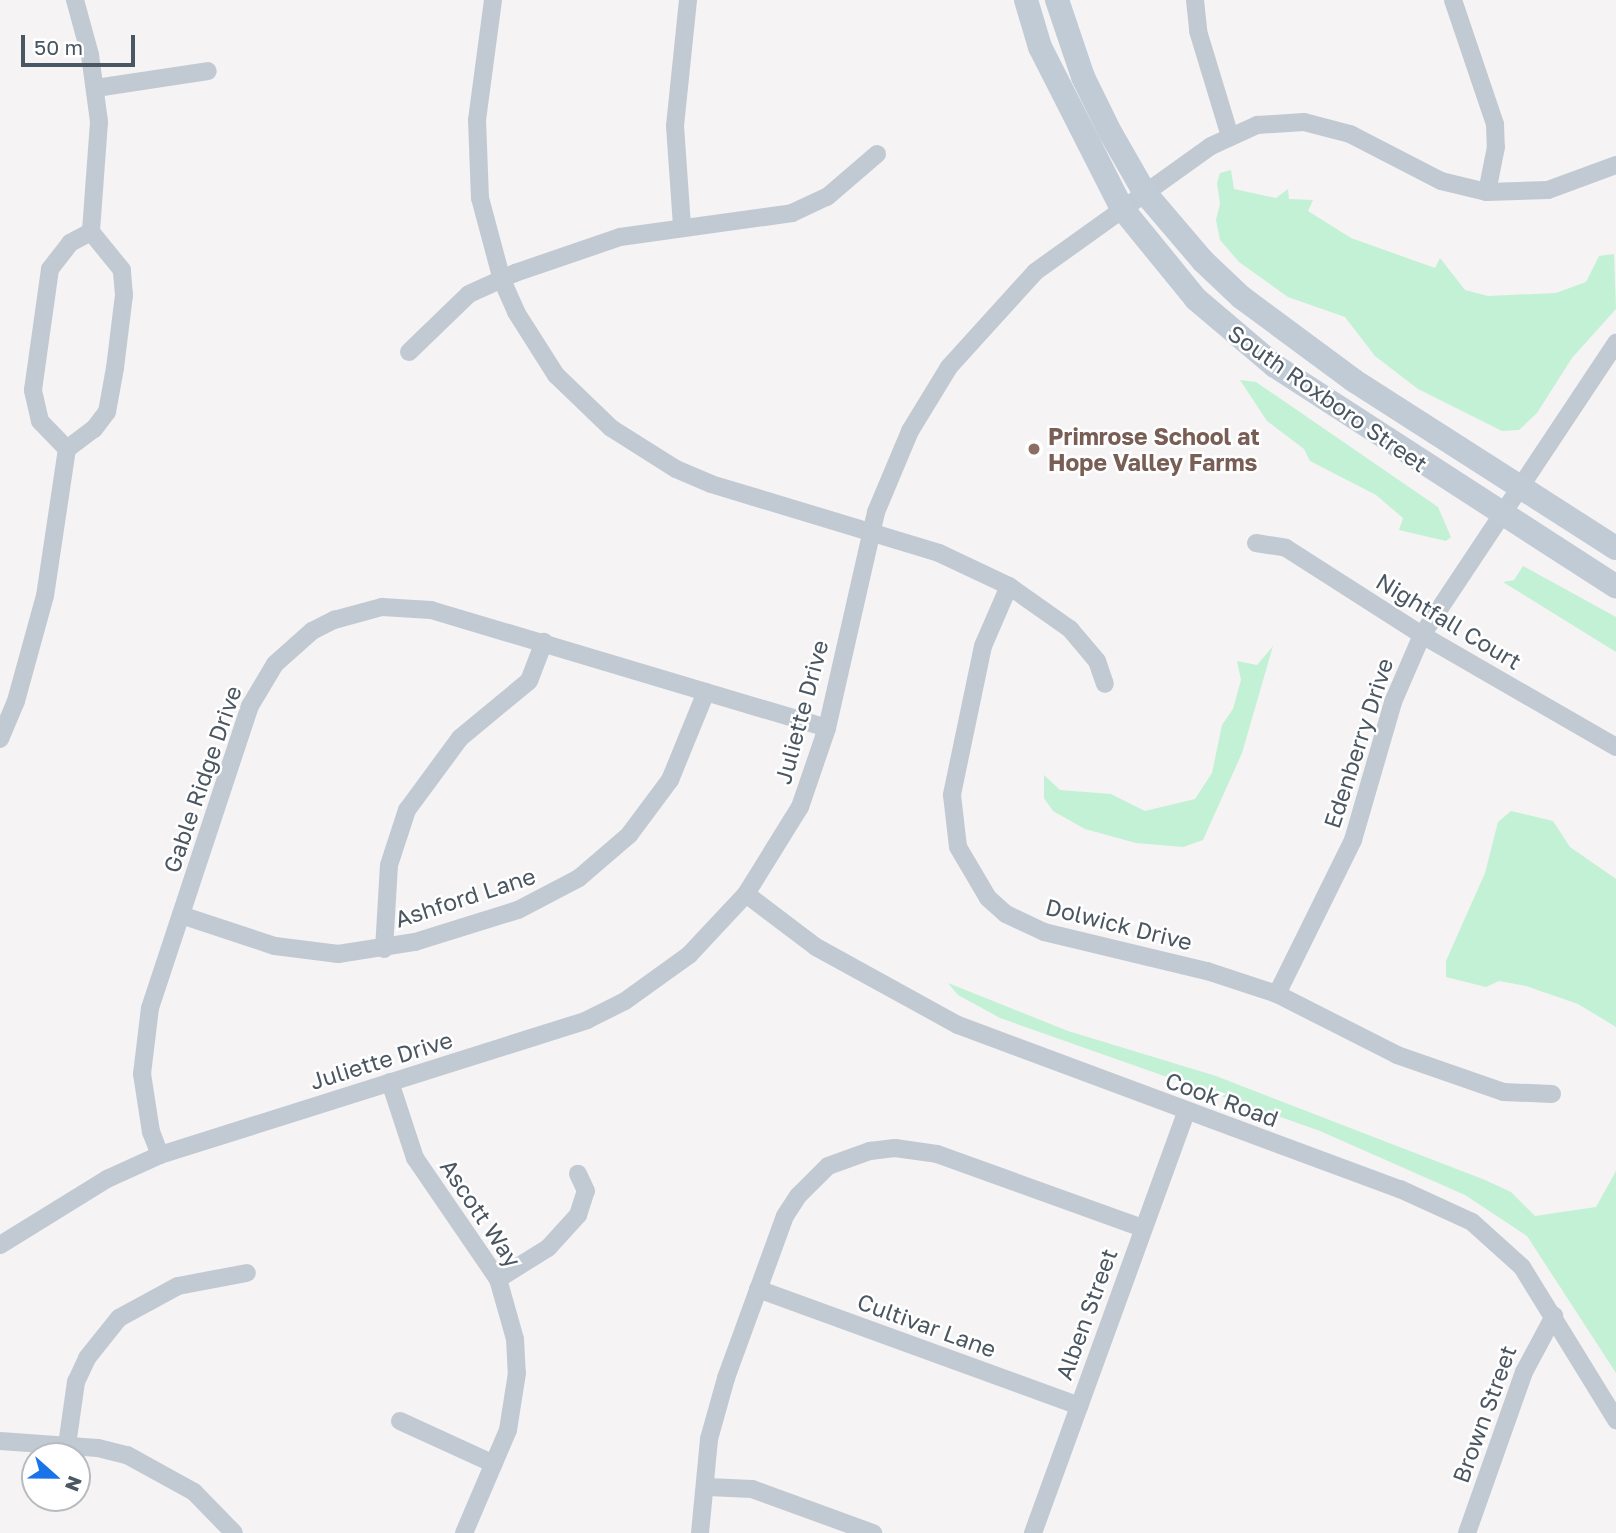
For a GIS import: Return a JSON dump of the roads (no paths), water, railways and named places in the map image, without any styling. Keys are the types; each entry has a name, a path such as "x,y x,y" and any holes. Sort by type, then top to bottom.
{"street":[{"path":"75,0 96,88 98,166 91,232"},
{"path":"493,0 477,120 477,165 487,235 516,312 556,375 584,405 642,450 711,484 939,553 1009,586 1070,629 1097,661 1105,684"},
{"path":"682,226 675,126 688,0"},
{"name":"South Roxboro Street","path":"1026,0 1040,47 1121,207 1168,270 1234,334 1500,516 1616,587"},
{"name":"South Roxboro Street","path":"1057,0 1083,77 1146,193 1203,261 1241,297 1353,380 1517,488 1616,548"},
{"path":"1195,0 1202,45 1230,136"},
{"path":"1453,0 1495,124 1494,169 1488,192"},
{"path":"96,88 208,71"},
{"name":"Juliette Drive","path":"0,1245 107,1179 160,1155 548,1035 625,1001 689,955 746,894 800,807 827,728 871,531 910,431 955,359 1035,272 1121,207 1230,136 1278,122 1328,126 1441,181 1488,192 1548,190 1616,165"},
{"path":"409,352 469,294 502,280 606,241 682,226 792,213 827,197 877,154"},
{"path":"67,449 40,421 33,390 50,269 70,243 91,232"},
{"path":"0,739 16,701 45,596 67,449 94,429 107,412 124,295 122,270 115,256 91,232"},
{"name":"Edenberry Drive","path":"1277,994 1353,840 1392,702 1422,635 1517,488 1616,343"},
{"name":"Nightfall Court","path":"1256,543 1286,548 1422,635 1616,747"},
{"name":"Dolwick Drive","path":"1009,586 983,646 953,795 958,847 979,887 1006,914 1044,932 1207,971 1277,994 1397,1055 1510,1094 1552,1094"},
{"name":"Gable Ridge Drive","path":"160,1155 145,1102 144,1043 150,1008 250,706 275,664 312,631 357,611 406,606 544,642 827,728"},
{"path":"384,949 389,865 407,810 460,738 529,681 544,642"},
{"name":"Ashford Lane","path":"181,915 306,952 384,949 518,910 579,878 607,856 645,816 670,780 706,692"},
{"name":"Cook Road","path":"746,894 816,947 938,1016 1013,1049 1400,1189 1472,1222 1512,1255 1554,1316 1616,1420"},
{"name":"Ascott Way","path":"390,1082 426,1178 498,1279 511,1316 517,1373 508,1430 464,1533"},
{"name":"Alben Street","path":"1033,1533 1186,1112"},
{"path":"700,1533 708,1487 714,1414 785,1216 797,1196 828,1166 870,1151 895,1148 937,1154 1143,1228"},
{"path":"498,1279 548,1248 578,1215 586,1191 578,1174"},
{"path":"67,1442 76,1382 87,1358 119,1318 178,1286 247,1273"},
{"name":"Cultivar Lane","path":"758,1289 1079,1406"},
{"name":"Brown Street","path":"1467,1533 1524,1371 1554,1316"},
{"path":"400,1421 494,1464"},
{"path":"0,1441 21,1442"},
{"path":"91,1447 151,1465 194,1492 234,1533"},
{"path":"708,1487 752,1489 873,1533"}],"place":[{"name":"Primrose School at Hope Valley Farms","path":"1034,449"}]}
